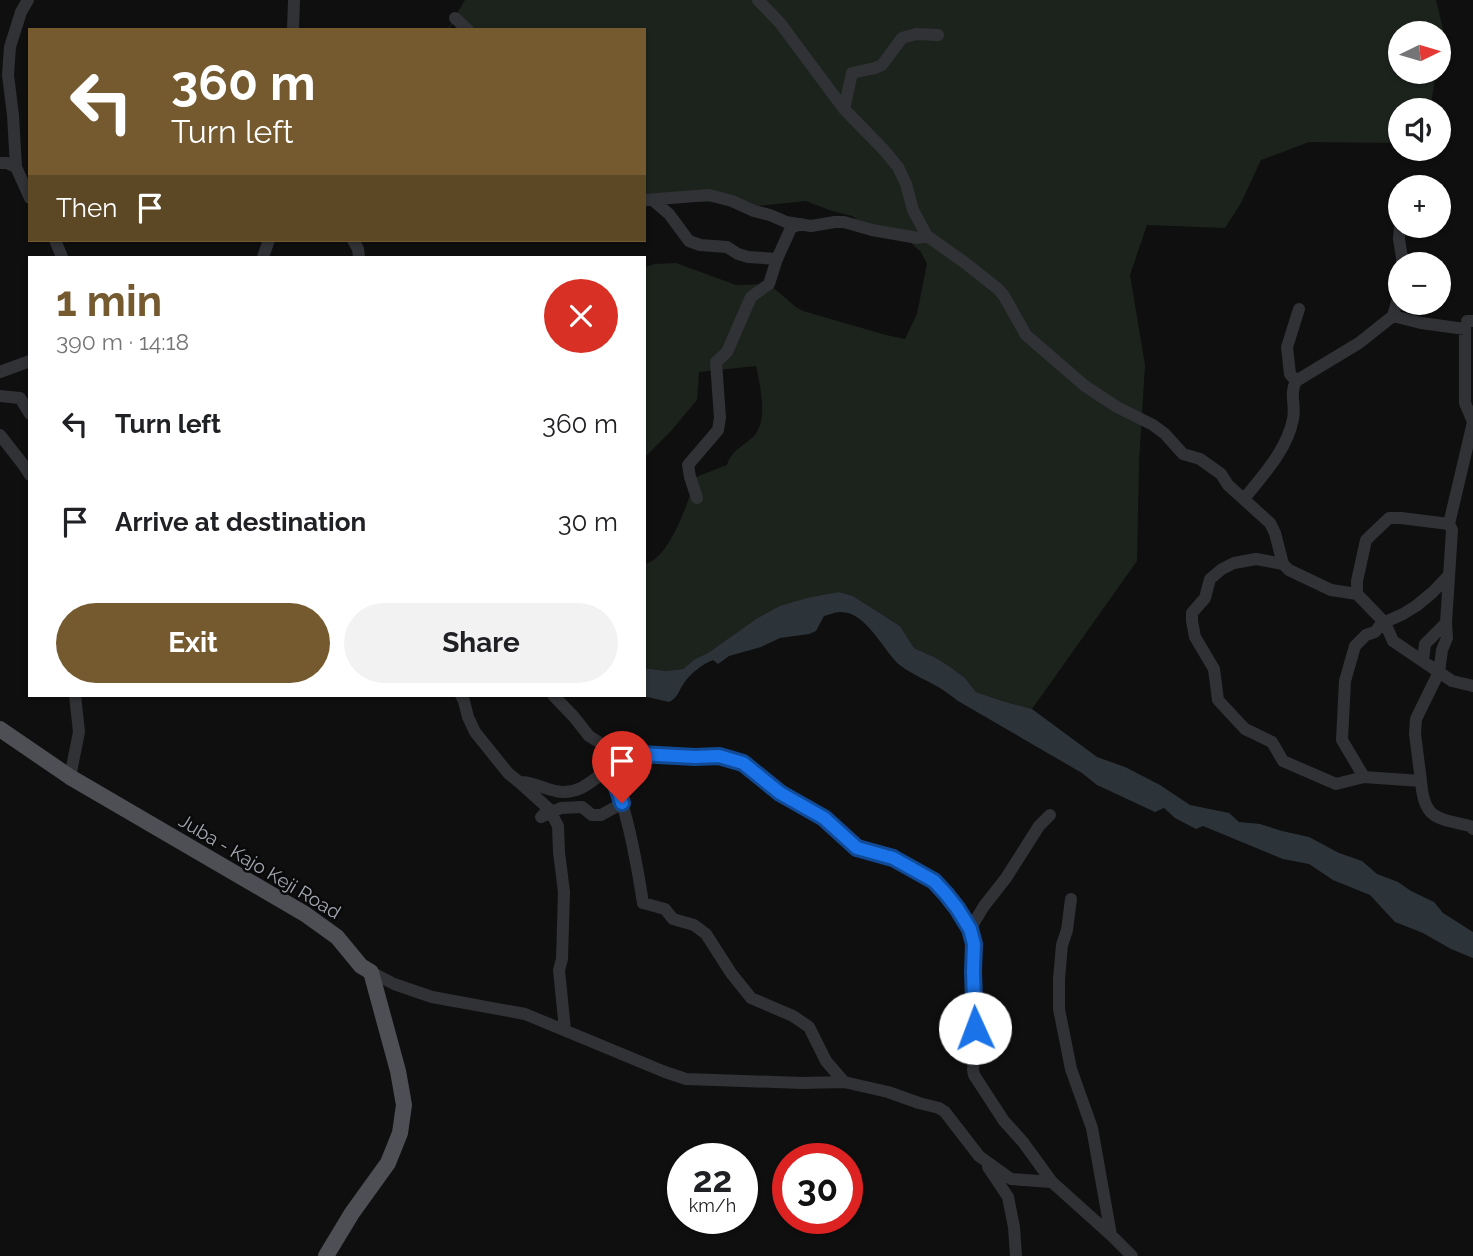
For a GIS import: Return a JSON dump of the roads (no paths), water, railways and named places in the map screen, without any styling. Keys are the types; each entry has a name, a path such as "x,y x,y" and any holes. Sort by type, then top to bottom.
{"main road":[{"name":"Juba - Kajo Keji Road","path":"0,729 70,777 305,914 337,937 361,967 371,972"},
{"path":"326,1256 352,1213 388,1163 400,1133 404,1105 398,1071 371,972"}],"street":[{"path":"28,0 21,12 10,47 6,102 16,167 28,194"},
{"path":"293,28 294,0"},
{"path":"758,0 780,23 844,109 898,167 913,210 927,236 998,289 1026,335 1085,386 1153,425 1183,454 1200,459 1221,474 1228,485 1270,523 1283,564 1289,570 1323,586 1357,594 1385,623 1393,642 1452,681 1473,686"},
{"path":"455,18 466,28"},
{"path":"844,109 852,73 882,65 902,38 916,34 938,36"},
{"path":"0,163 16,167"},
{"path":"650,202 709,195 786,222 811,226 844,222 918,238 927,236"},
{"path":"650,202 669,214 689,241 700,245 727,247 748,257 777,258"},
{"path":"905,235 913,210"},
{"path":"697,498 688,465 718,430 720,418 716,362 727,352 751,297 769,284 791,228 801,224"},
{"path":"1296,381 1290,374 1287,346 1299,309"},
{"path":"1244,499 1285,442 1293,419 1292,390 1296,381 1359,343 1393,316 1465,329 1465,403 1473,422 1449,524 1452,530 1447,638 1442,650 1439,672 1416,719 1415,734 1422,798 1429,810 1438,818 1473,829"},
{"path":"0,372 28,362"},
{"path":"0,396 20,398 28,411"},
{"path":"0,435 28,472"},
{"path":"1357,594 1366,540 1389,518 1401,517 1449,524"},
{"path":"1283,564 1256,559 1234,563 1222,569 1210,579 1205,598 1192,613 1195,637 1214,669 1218,700 1245,729 1272,742 1283,761 1336,784 1363,777 1421,781"},
{"path":"1363,777 1342,740 1345,681 1355,646 1366,635 1375,632 1381,624 1416,606 1433,593 1449,575"},
{"path":"1423,660 1425,644 1447,623"},
{"path":"70,777 79,732 75,697"},
{"path":"462,697 475,732 508,773 549,809 558,826 558,852 564,892 562,959 559,970 565,1030"},
{"path":"555,697 589,736 631,759"},
{"path":"519,782 527,781 543,789 564,792 582,789 609,768 640,754 719,756 743,763 780,793 824,818 857,848 893,858 934,881 957,908 970,929 974,944 974,1075 1004,1121 1052,1182 1132,1256"},
{"path":"609,768 622,803 637,860 643,903 665,909 673,919 694,925 706,934 751,998 793,1016 809,1027 827,1061 844,1082"},
{"path":"549,809 541,817 561,808 582,807 592,815 601,815 622,803"},
{"path":"970,929 1039,826 1050,815"},
{"path":"1071,899 1062,945 1059,1009 1071,1069 1092,1128 1111,1235"},
{"path":"371,972 394,984 432,997 525,1014 687,1079 844,1082 939,1108 945,1112 1008,1196 1016,1256"},
{"path":"979,1156 1011,1179 1052,1182"}]}
